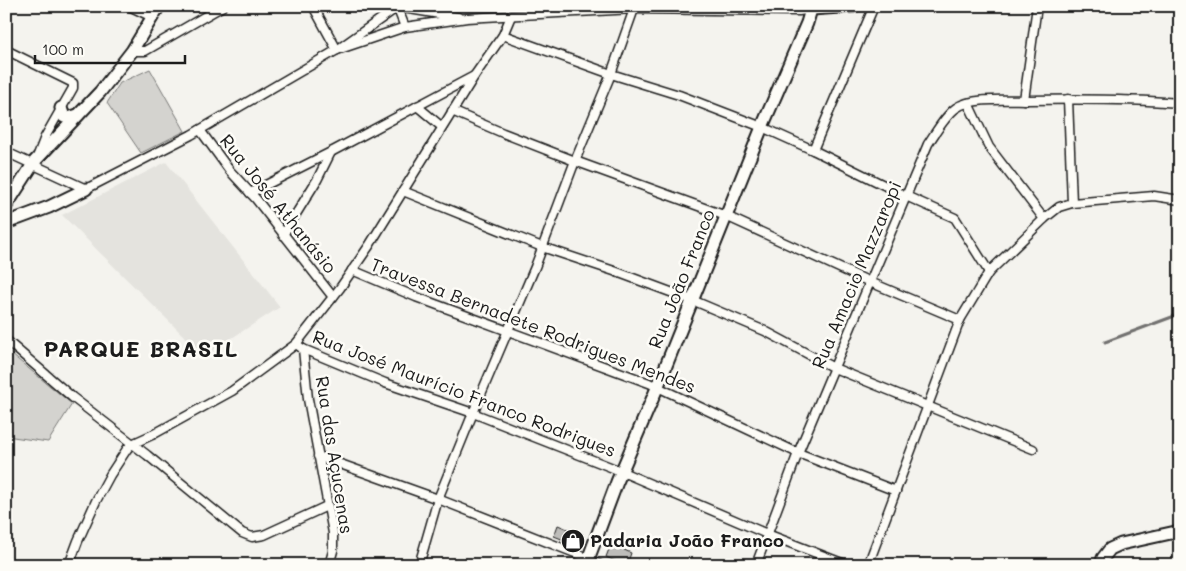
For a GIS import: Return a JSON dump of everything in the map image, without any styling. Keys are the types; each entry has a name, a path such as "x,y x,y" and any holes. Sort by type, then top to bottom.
{"street":[{"path":"129,6 152,17"},
{"path":"6,206 34,163 100,92 132,51 159,6"},
{"path":"132,51 145,51 223,6"},
{"path":"313,6 337,50"},
{"path":"337,50 405,27 467,18 643,7 799,11 812,8 854,6"},
{"path":"813,150 874,6"},
{"path":"1024,100 1037,6"},
{"path":"398,7 405,27"},
{"path":"6,223 49,207 186,139 337,50 398,7 467,18"},
{"name":"Rua João Franco","path":"587,562 762,127 812,8"},
{"path":"419,565 438,499 542,247 575,160 611,74 634,9"},
{"path":"69,565 86,521 110,475 132,444 232,391 299,346 352,270 403,191 475,75 503,35 511,16"},
{"path":"503,35 611,74 679,95 762,127 955,218 989,272"},
{"path":"6,50 73,83 73,88 45,137 34,163"},
{"path":"250,193 475,75"},
{"path":"1068,99 1072,203"},
{"name":"Rua Amacio Mazzaropi","path":"756,565 798,453 906,196 928,144 942,124 957,108 968,103 986,100 1146,100 1180,103"},
{"path":"968,103 989,147 1044,219"},
{"path":"417,106 442,127"},
{"path":"61,108 64,117 72,118 78,115"},
{"path":"452,111 503,133 726,216 870,282 960,320"},
{"name":"Rua José Athanásio","path":"200,130 230,171 250,193 333,297"},
{"path":"6,152 34,163 86,189"},
{"path":"283,235 317,180 331,152"},
{"path":"403,191 542,247 692,300 765,330 834,368 1033,449"},
{"path":"868,565 960,320 989,272 1059,207 1072,203 1154,196 1180,200"},
{"name":"Travessa Bernadete Rodrigues Mendes","path":"352,270 416,297 649,383 798,453 896,491"},
{"path":"6,340 72,396 242,533 252,537 264,535 327,506"},
{"name":"Rua José Maurício Franco Rodrigues","path":"299,346 385,383 473,413 605,464 767,534 847,565"},
{"name":"Rua das Açucenas","path":"299,346 333,533 333,551 329,565"},
{"path":"318,456 438,499 587,562 600,565"},
{"path":"1101,565 1103,558 1110,549 1121,544 1180,531"}],"shaded area":[{"path":"150,69 185,131 141,153 107,103 120,83"},
{"path":"166,162 280,307 204,356 62,215"},
{"path":"6,350 72,404 48,442 6,436"}],"building":[{"name":"Padaria João Franco","path":"558,525 582,535 579,546 554,536"},
{"path":"611,544 631,553 627,565 606,557"}],"waterway":[{"path":"1105,342 1180,314"}],"place":[{"name":"Padaria João Franco","path":"573,541"}],"district":[{"name":"PARQUE BRASIL","path":"141,349"}]}
